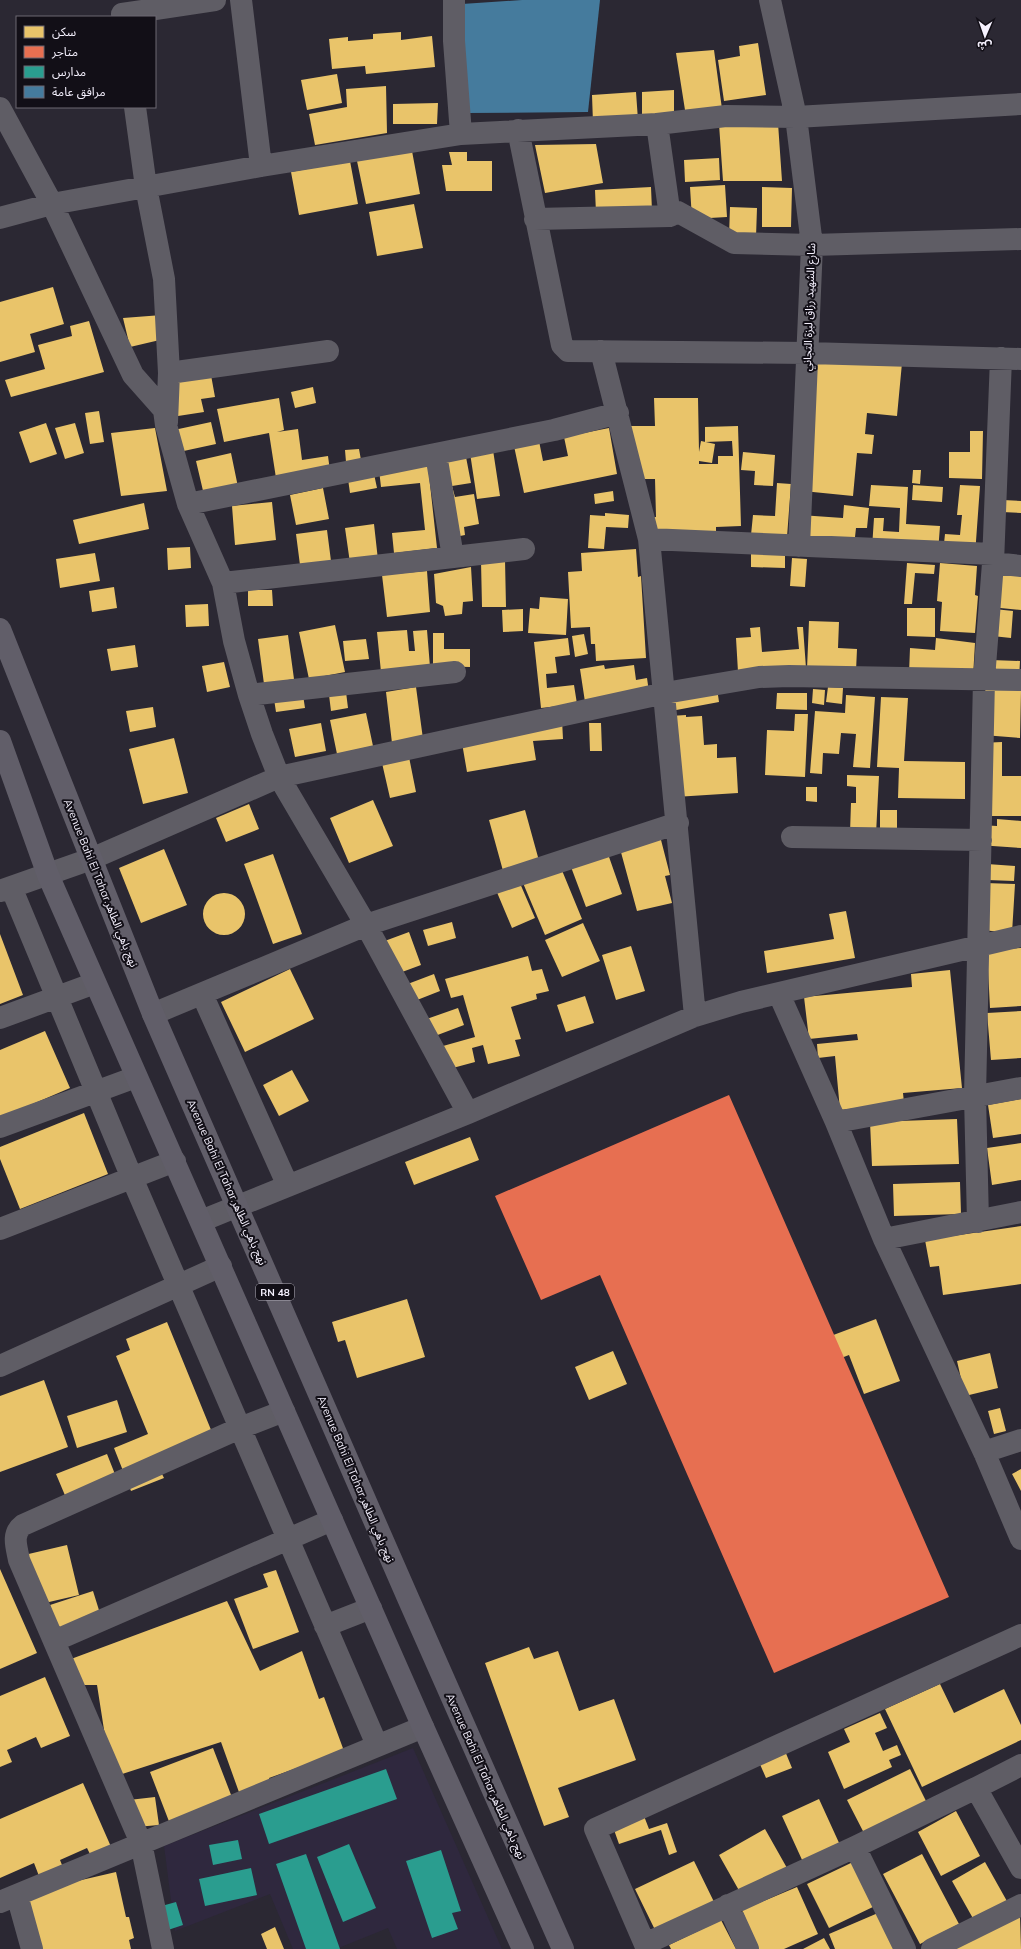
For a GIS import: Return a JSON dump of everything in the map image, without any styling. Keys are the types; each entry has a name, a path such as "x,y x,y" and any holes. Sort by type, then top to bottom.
{"main road":[{"name":"Avenue Bahi El Tahar,نهج باهي الطاهر","path":"0,629 153,1014 563,1949"},
{"path":"0,741 48,875 423,1727 523,1949"}],"street":[{"path":"122,10 215,0"},
{"path":"240,0 261,166"},
{"path":"454,0 454,41 461,134"},
{"name":"شارع الشهيد رزاق لبزة التجاني","path":"770,0 796,117 812,245 799,546"},
{"path":"0,218 52,204 261,166 461,134 657,124 726,116 796,117 1021,104"},
{"path":"0,108 52,204 133,375 164,410 166,425 188,504 223,583 234,641 249,694 262,734 279,777 366,925 468,1113"},
{"path":"135,108 146,187 164,279 169,373 166,425"},
{"path":"657,124 670,216"},
{"path":"518,130 562,345 568,351 808,353 1011,358 984,679 975,1096 978,1222"},
{"path":"535,219 670,216 678,212 734,244 812,245 1021,239"},
{"path":"601,351 618,412 649,539 678,823 695,1016"},
{"path":"169,373 328,352"},
{"path":"188,504 554,430 618,412"},
{"path":"436,454 453,556"},
{"path":"649,539 799,546 993,558 1021,566"},
{"path":"223,583 524,549"},
{"path":"249,694 455,672"},
{"path":"377,1745 132,1178 57,997 6,889 91,859 279,777 665,693 759,678 789,676 1021,680"},
{"path":"153,1014 366,925 678,823"},
{"path":"792,837 981,840"},
{"path":"201,1221 468,1113 695,1016 978,945 1021,936"},
{"path":"0,1018 95,982"},
{"path":"202,994 288,1186"},
{"path":"779,994 836,1122 884,1240 984,1452 1021,1539"},
{"path":"0,1127 136,1077"},
{"path":"836,1122 1021,1088"},
{"path":"0,1229 175,1161"},
{"path":"884,1240 1021,1212"},
{"path":"0,1366 221,1266"},
{"path":"162,1949 141,1843 19,1560 15,1536 18,1529 30,1522 240,1428 284,1411"},
{"path":"984,1452 1021,1440"},
{"path":"54,1641 287,1538 332,1520"},
{"path":"325,1626 371,1608"},
{"path":"1021,1635 595,1829 646,1947 728,1905 855,1847 1021,1765"},
{"path":"32,1949 9,1898 423,1727"},
{"path":"976,1788 1021,1868"},
{"path":"855,1847 905,1949"},
{"path":"728,1905 748,1949"},
{"path":"932,1949 1021,1905"}],"shaded area":[{"path":"413,1748 502,1949 397,1949 388,1928 336,1949 293,1949 270,1894 175,1931 164,1846"}],"building: سكن":[{"path":"401,32 401,40 432,36 435,67 366,74 365,66 332,69 329,39 348,37 348,41 373,39 373,34"},
{"path":"758,43 766,95 724,101 718,60 740,56 739,46"},
{"path":"714,50 722,109 685,110 676,53"},
{"path":"337,74 342,103 307,110 301,80"},
{"path":"386,86 387,133 315,145 309,114 347,107 346,89"},
{"path":"674,90 674,118 642,118 642,92"},
{"path":"636,92 638,120 593,123 592,95"},
{"path":"438,103 437,124 393,124 393,104"},
{"path":"778,123 782,181 723,181 719,124"},
{"path":"596,144 603,183 545,193 535,145"},
{"path":"412,151 420,194 366,204 357,161"},
{"path":"449,152 467,152 467,161 492,161 492,191 446,191 442,165 452,165"},
{"path":"719,158 720,180 685,182 684,160"},
{"path":"350,161 358,204 299,215 291,172"},
{"path":"725,185 727,217 692,219 690,187"},
{"path":"651,187 652,211 596,213 595,190"},
{"path":"762,187 792,188 791,227 762,227"},
{"path":"414,204 423,248 377,256 369,212"},
{"path":"730,207 757,208 756,237 729,237"},
{"path":"53,287 64,324 30,334 35,352 0,362 0,302"},
{"path":"162,315 164,339 130,347 123,318"},
{"path":"89,321 104,372 11,397 5,380 45,369 38,345 72,336 70,326"},
{"path":"807,361 902,363 897,416 867,413 865,434 874,435 872,454 857,453 853,496 803,491"},
{"path":"211,375 215,397 201,399 204,412 178,416 172,382"},
{"path":"313,387 316,403 295,408 291,392"},
{"path":"279,398 284,430 277,432 298,429 302,460 328,456 330,471 276,478 269,433 224,442 217,409"},
{"path":"654,398 698,398 699,452 701,441 705,442 705,427 738,426 741,526 716,527 716,535 645,539 644,518 656,517 655,479 645,479 645,491 628,426 655,426","holes":["732,441 733,456 718,456 718,464 699,464 699,461 712,463 715,444 706,442"]},
{"path":"99,411 104,442 90,444 85,413"},
{"path":"211,422 216,444 179,452 174,430"},
{"path":"46,423 57,454 30,463 19,432"},
{"path":"75,423 84,453 65,459 55,428"},
{"path":"155,428 167,491 121,496 111,433"},
{"path":"609,428 617,474 524,493 514,446 539,441 543,461 568,456 564,437"},
{"path":"970,431 983,431 982,479 949,478 949,452 970,452"},
{"path":"359,449 361,460 346,462 345,450"},
{"path":"493,450 500,496 477,499 470,453"},
{"path":"743,452 775,455 773,486 754,485 755,471 741,470"},
{"path":"231,453 238,487 204,495 196,461"},
{"path":"466,457 471,483 452,486 455,497 474,494 479,524 464,527 465,535 450,538 440,461"},
{"path":"428,466 437,548 394,553 392,533 425,530 420,483 381,487 379,470"},
{"path":"913,470 921,470 920,484 912,483"},
{"path":"374,474 377,488 350,493 348,479"},
{"path":"777,483 791,484 787,537 751,535 753,515 775,516"},
{"path":"871,485 908,487 906,524 940,526 938,552 872,548 874,518 884,518 883,531 899,532 900,508 869,506"},
{"path":"913,485 943,487 942,502 912,500"},
{"path":"960,485 980,486 975,555 943,553 945,534 960,535 962,515 957,515"},
{"path":"323,488 329,519 296,525 290,495"},
{"path":"613,491 614,501 595,504 594,494"},
{"path":"1003,500 1021,501 1021,513 1002,512"},
{"path":"272,502 276,540 235,545 232,506"},
{"path":"144,503 149,529 79,544 73,520"},
{"path":"844,505 869,508 867,528 856,528 854,546 798,541 800,515 843,518"},
{"path":"605,513 629,515 628,528 606,527 604,549 588,548 590,515 605,516"},
{"path":"374,524 378,560 350,563 345,528"},
{"path":"327,530 331,561 300,565 296,534"},
{"path":"190,547 191,568 168,570 167,548"},
{"path":"636,549 638,577 641,576 646,658 596,661 595,644 591,644 590,627 571,628 568,572 582,571 581,553"},
{"path":"95,553 100,581 60,588 56,559"},
{"path":"751,553 785,553 785,568 751,567"},
{"path":"792,558 807,559 805,587 790,586"},
{"path":"505,560 506,607 482,607 481,561"},
{"path":"907,563 935,565 934,574 915,573 912,604 904,604"},
{"path":"940,563 977,566 975,595 978,596 975,633 940,631 942,602 937,601"},
{"path":"471,567 473,601 463,602 462,614 445,616 443,606 436,603 434,574"},
{"path":"427,571 430,612 387,617 382,575"},
{"path":"984,571 1021,575 1021,610 980,606"},
{"path":"114,587 117,608 92,612 89,591"},
{"path":"248,590 272,590 273,606 248,606"},
{"path":"540,597 568,599 566,635 528,633 530,608 539,609"},
{"path":"208,604 209,626 186,627 185,605"},
{"path":"907,608 935,608 935,637 907,636"},
{"path":"985,608 1013,611 1011,638 983,635"},
{"path":"523,609 523,631 503,632 502,610"},
{"path":"809,621 839,622 838,648 857,649 856,671 807,669"},
{"path":"335,625 345,672 309,679 299,632"},
{"path":"760,627 762,652 799,649 797,627 803,627 806,668 738,672 736,638 751,637 750,628"},
{"path":"407,630 409,651 415,651 413,631 427,630 430,667 381,672 377,632"},
{"path":"433,633 444,633 444,649 470,649 470,667 433,666"},
{"path":"584,634 588,654 575,657 572,636"},
{"path":"288,635 294,679 264,684 258,639"},
{"path":"568,638 570,655 555,657 557,673 546,674 547,688 574,685 577,704 541,708 534,642"},
{"path":"936,638 975,643 973,677 909,674 910,648 935,650"},
{"path":"366,639 369,659 345,661 343,641"},
{"path":"135,645 138,667 111,671 107,649"},
{"path":"991,660 1020,661 1019,679 990,677"},
{"path":"224,662 230,687 207,692 202,666"},
{"path":"604,665 605,669 634,665 636,680 647,678 649,692 585,702 580,669"},
{"path":"986,678 1019,680 1018,691 1021,691 1020,738 983,735"},
{"path":"416,687 423,739 392,743 386,692"},
{"path":"828,687 843,688 842,704 826,702"},
{"path":"717,688 719,702 671,711 668,697"},
{"path":"813,689 825,690 824,705 812,703"},
{"path":"346,692 348,708 331,711 329,695"},
{"path":"777,693 807,693 807,710 776,709"},
{"path":"303,695 305,708 276,712 274,699"},
{"path":"846,695 875,697 870,768 853,767 856,734 841,733 839,754 823,753 822,774 810,773 815,711 845,713"},
{"path":"881,697 908,698 904,761 965,762 965,799 898,798 899,768 877,767"},
{"path":"153,707 156,727 130,732 126,711"},
{"path":"366,713 373,746 337,754 330,720"},
{"path":"795,714 808,714 805,777 765,775 767,730 794,731"},
{"path":"686,715 686,717 702,716 704,745 717,744 717,758 736,757 738,793 675,797 670,716"},
{"path":"562,720 563,739 533,741 536,760 467,772 462,743"},
{"path":"321,723 326,751 295,757 289,729"},
{"path":"589,723 601,723 602,751 590,751"},
{"path":"174,738 188,793 143,804 129,749"},
{"path":"1002,742 1002,776 1021,776 1021,816 982,816 980,743"},
{"path":"409,757 416,792 390,798 382,763"},
{"path":"847,775 879,776 876,834 850,833 851,803 856,803 856,787 847,786"},
{"path":"806,787 817,787 817,802 806,801"},
{"path":"373,800 393,846 349,863 330,818"},
{"path":"249,804 259,829 226,842 216,818"},
{"path":"525,810 541,868 505,878 489,820"},
{"path":"880,810 897,810 897,831 880,831"},
{"path":"997,819 1021,821 1021,848 978,845 980,825 997,826"},
{"path":"660,836 670,875 665,876 672,903 637,911 619,845"},
{"path":"164,849 187,905 141,923 119,868"},
{"path":"273,854 302,934 273,944 244,864"},
{"path":"608,854 622,894 586,907 571,867"},
{"path":"987,864 1015,866 1014,881 987,880"},
{"path":"561,868 582,919 545,935 523,883"},
{"path":"519,881 535,918 512,928 496,890"},
{"path":"985,883 1015,884 1012,933 982,930"},
{"path":"220,893 228,893 236,896 242,902 245,914 242,926 236,932 228,935 220,935 212,932 206,926 203,918 203,910 206,902 212,896"},
{"path":"846,911 855,958 767,973 764,951 834,939 829,914"},
{"path":"452,922 456,938 428,946 423,930"},
{"path":"583,923 600,961 562,977 545,940"},
{"path":"409,932 421,965 394,975 382,942"},
{"path":"0,934 23,995 0,1004"},
{"path":"631,946 645,991 616,1000 602,955"},
{"path":"1021,948 1021,1006 990,1008 987,950"},
{"path":"528,956 532,971 542,969 549,991 536,994 537,999 511,1007 521,1039 515,1040 520,1056 488,1064 483,1045 472,1048 475,1062 449,1069 443,1046 475,1037 463,995 451,998 445,979"},
{"path":"290,969 314,1019 245,1052 221,1002"},
{"path":"950,970 962,1088 903,1093 904,1103 840,1110 835,1056 818,1058 817,1044 858,1040 857,1034 809,1039 804,997 912,987 911,974"},
{"path":"434,974 440,991 412,1002 405,985"},
{"path":"585,996 594,1023 566,1032 557,1005"},
{"path":"458,1008 464,1025 427,1039 421,1021"},
{"path":"1021,1011 1021,1058 991,1060 987,1013"},
{"path":"45,1031 70,1088 0,1118 0,1050"},
{"path":"292,1070 309,1101 279,1116 263,1085"},
{"path":"1021,1099 1021,1134 993,1138 988,1105"},
{"path":"84,1113 108,1174 20,1209 0,1159 0,1147"},
{"path":"957,1119 959,1164 872,1166 870,1122"},
{"path":"470,1137 479,1160 414,1185 405,1162"},
{"path":"1021,1143 1021,1180 992,1185 987,1148"},
{"path":"960,1182 961,1214 894,1216 893,1184"},
{"path":"1021,1226 1021,1284 943,1295 939,1266 930,1267 925,1240"},
{"path":"407,1299 425,1357 357,1378 345,1340 338,1342 332,1322"},
{"path":"876,1319 900,1381 864,1394 849,1355 836,1360 828,1337"},
{"path":"167,1322 218,1447 160,1470 164,1478 131,1491 114,1448 148,1434 116,1356 130,1350 126,1339"},
{"path":"613,1351 627,1384 589,1400 575,1367"},
{"path":"990,1353 998,1388 965,1396 957,1361"},
{"path":"44,1380 68,1447 0,1472 0,1396"},
{"path":"117,1400 127,1432 77,1448 67,1416"},
{"path":"1000,1408 1006,1431 994,1434 988,1411"},
{"path":"107,1454 122,1492 72,1512 56,1474"},
{"path":"1021,1469 1021,1491 1012,1474"},
{"path":"67,1545 79,1595 32,1606 20,1556"},
{"path":"0,1569 37,1653 0,1669"},
{"path":"276,1570 299,1632 253,1649 234,1599 268,1587 263,1574"},
{"path":"93,1591 103,1623 60,1637 50,1605"},
{"path":"227,1601 260,1671 302,1651 319,1699 324,1697 344,1751 269,1778 271,1783 240,1795 221,1742 116,1776 105,1736 97,1685 78,1685 71,1659"},
{"path":"529,1647 534,1659 558,1651 579,1711 614,1699 636,1760 558,1788 569,1817 544,1826 485,1663"},
{"path":"45,1677 70,1736 41,1748 36,1737 7,1750 12,1762 0,1767 0,1696"},
{"path":"940,1684 954,1713 1004,1689 1021,1725 1021,1740 922,1787 885,1709"},
{"path":"880,1713 887,1728 875,1733 883,1751 897,1745 901,1755 889,1760 892,1767 844,1789 828,1752 850,1742 844,1729"},
{"path":"213,1748 233,1800 170,1824 150,1772"},
{"path":"785,1751 792,1768 766,1778 759,1762"},
{"path":"910,1769 928,1805 865,1835 847,1800"},
{"path":"83,1783 112,1849 92,1858 87,1848 60,1860 62,1865 39,1876 34,1863 0,1878 0,1819"},
{"path":"155,1797 159,1825 136,1827 129,1800"},
{"path":"819,1799 840,1845 803,1862 782,1816"},
{"path":"956,1811 980,1856 941,1876 918,1832"},
{"path":"644,1816 649,1829 667,1823 677,1852 669,1855 661,1830 619,1844 613,1827"},
{"path":"765,1829 787,1868 741,1894 719,1855"},
{"path":"922,1854 959,1924 920,1944 883,1874"},
{"path":"694,1861 716,1906 657,1934 635,1889"},
{"path":"853,1862 875,1906 829,1928 807,1884"},
{"path":"985,1862 1008,1903 975,1922 952,1881"},
{"path":"116,1872 126,1917 129,1917 134,1938 129,1940 131,1949 30,1949 17,1895"},
{"path":"797,1887 818,1934 784,1949 758,1949 742,1910"},
{"path":"878,1913 894,1949 835,1949 829,1934"},
{"path":"1020,1916 1021,1949 953,1949"},
{"path":"721,1920 736,1949 671,1949 669,1945"},
{"path":"275,1927 284,1949 267,1949 261,1934"},
{"path":"824,1938 830,1949 803,1949"}],"building: متاجر":[{"path":"729,1095 949,1597 774,1673 600,1275 541,1300 495,1196"}],"building: مدارس":[{"path":"386,1769 397,1799 269,1844 259,1814"},
{"path":"238,1840 242,1859 213,1865 209,1845"},
{"path":"349,1844 376,1908 343,1922 317,1857"},
{"path":"441,1850 461,1911 452,1913 458,1929 432,1938 406,1861"},
{"path":"306,1854 340,1949 306,1949 276,1864"},
{"path":"251,1868 257,1895 205,1906 199,1879"},
{"path":"176,1902 183,1925 165,1931 158,1907"}],"building: مرافق عامة":[{"path":"522,0 600,0 588,112 466,113 462,4"}]}
